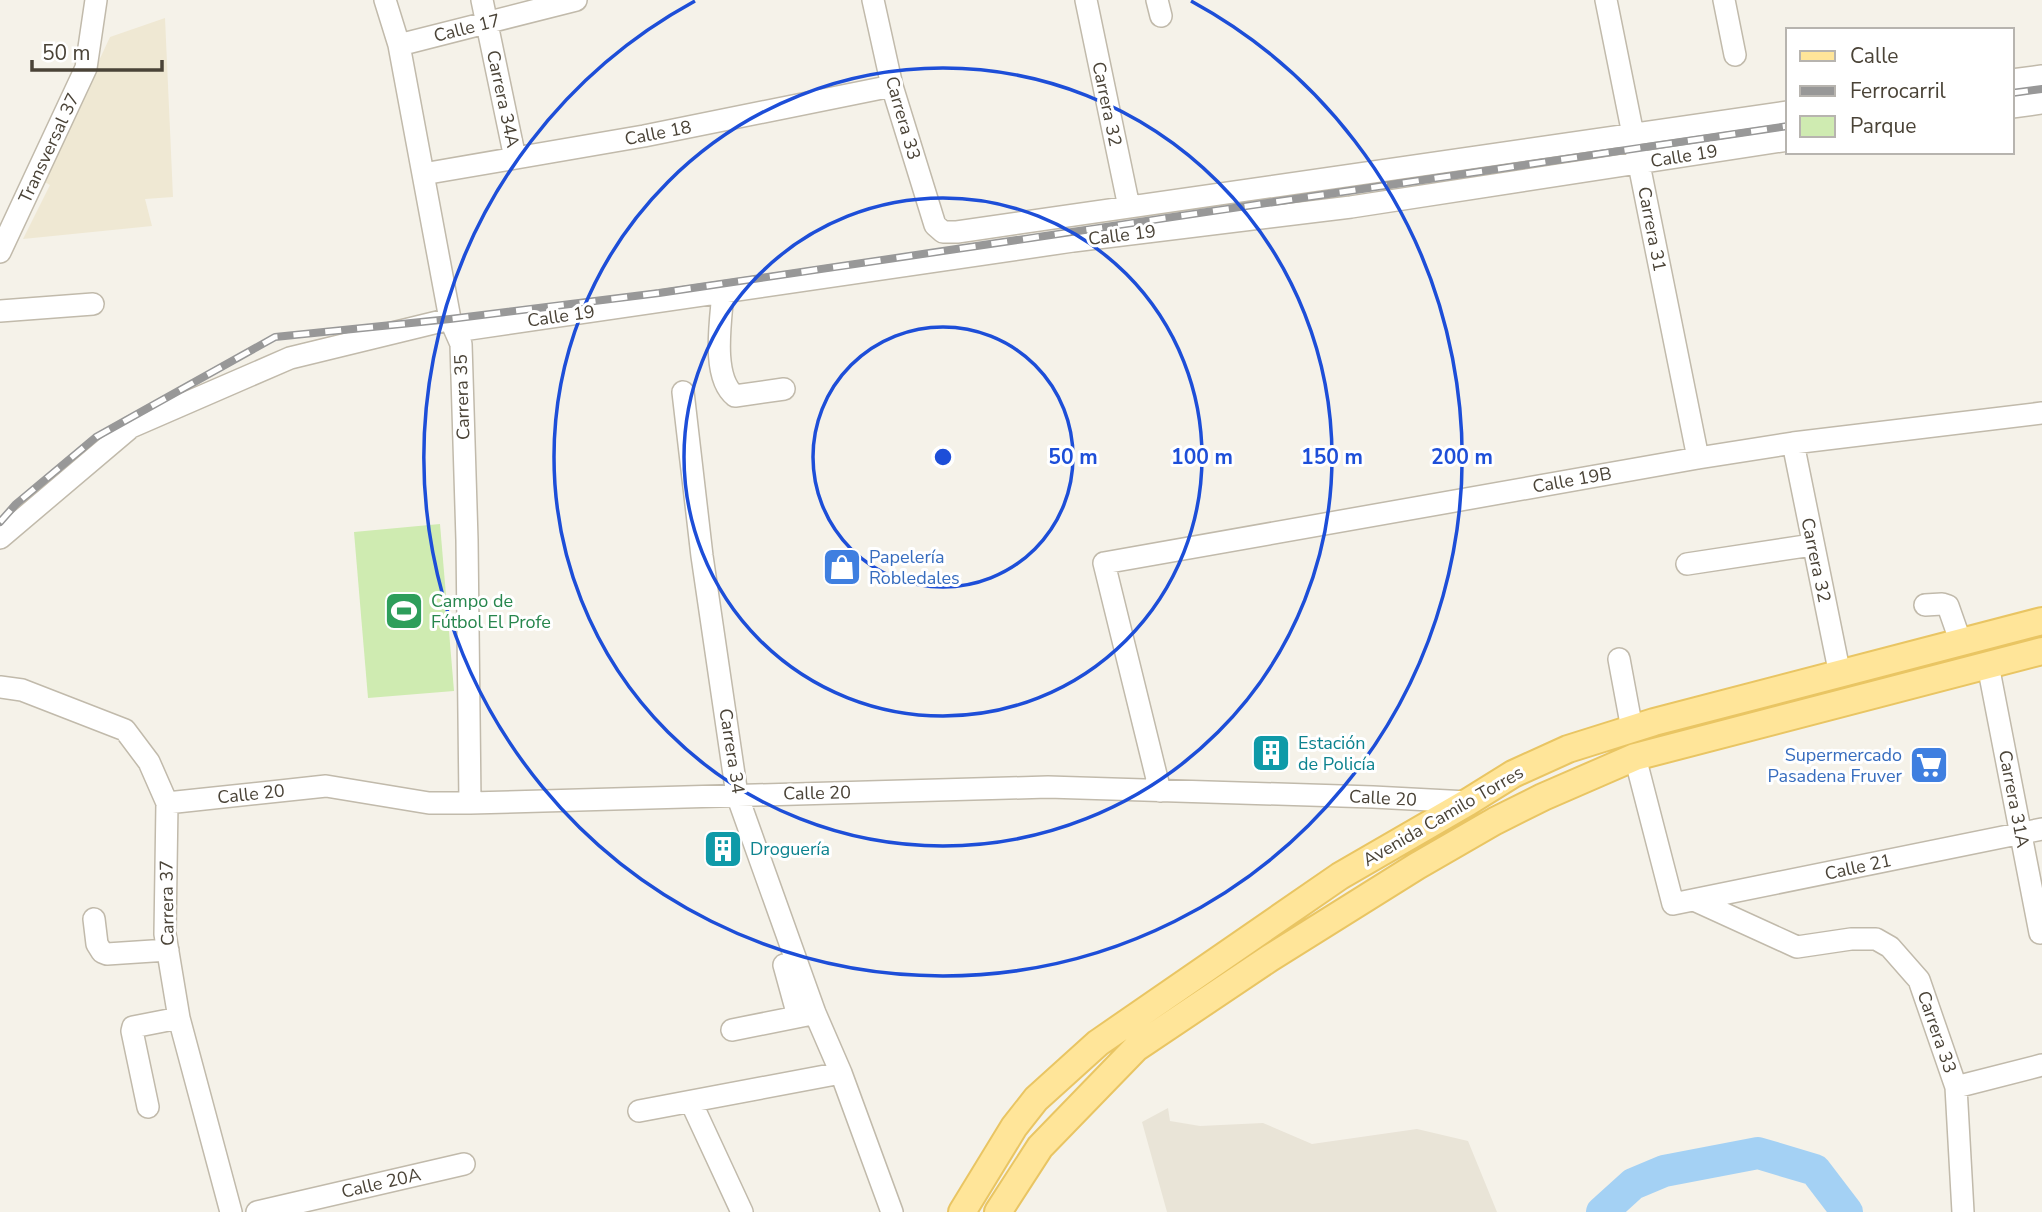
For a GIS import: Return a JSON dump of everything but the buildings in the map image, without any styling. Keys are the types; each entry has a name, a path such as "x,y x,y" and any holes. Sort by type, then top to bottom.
{"main road":[{"name":"Avenida Camilo Torres","path":"962,1212 1014,1127 1036,1099 1098,1043 1340,876 1513,774 1568,748 1632,729 2042,621"},
{"name":"Avenida Camilo Torres","path":"998,1212 1040,1147 1136,1048 1270,958 1417,866 1543,797 1635,757 2042,651"}],"street":[{"name":"Transversal 37","path":"0,251 86,68 96,0"},
{"name":"Carrera 35","path":"385,0 399,45 453,325 461,344 467,526 470,803"},
{"name":"Carrera 34A","path":"482,0 515,158"},
{"name":"Calle 17","path":"399,45 575,0"},
{"name":"Carrera 33","path":"873,0 892,86 935,225 943,232"},
{"name":"Carrera 32","path":"1086,0 1129,207"},
{"name":"Carrera 31","path":"1606,0 1698,458"},
{"path":"1724,0 1735,55"},
{"path":"2014,80 2042,76"},
{"name":"Calle 18","path":"423,174 644,136 892,86"},
{"path":"2014,107 2042,103"},
{"name":"Calle 19","path":"943,232 1786,112"},
{"name":"Calle 19","path":"0,538 131,427 290,358 453,325 723,292 1073,241 1351,207 1786,140"},
{"path":"723,292 720,346 725,385 735,396 784,389"},
{"path":"0,310 93,304"},
{"name":"Carrera 34","path":"683,392 702,556 737,795 784,927 807,1015 841,1073 892,1212"},
{"name":"Calle 19B","path":"1160,791 1104,563 1698,458 1793,443 2042,413"},
{"name":"Carrera 32","path":"1793,443 1840,675"},
{"path":"1686,564 1812,545"},
{"path":"1925,605 1948,606 1961,643"},
{"path":"1619,659 1632,729"},
{"name":"Carrera 31A","path":"1988,665 2040,933"},
{"name":"Carrera 37","path":"0,687 22,690 125,730 149,762 167,803 165,934 178,1018 231,1212"},
{"path":"1635,757 1684,902"},
{"name":"Calle 20","path":"167,803 326,786 429,803 1048,787 1468,802"},
{"name":"Calle 21","path":"1684,902 2042,829"},
{"name":"Carrera 33","path":"1684,902 1797,947 1851,939 1876,939 1890,947 1919,980 1956,1087 1963,1212"},
{"path":"94,919 97,944 102,952 107,954 168,950"},
{"path":"732,1030 807,1015"},
{"path":"148,1107 133,1027 178,1018"},
{"path":"1956,1087 2042,1065"},
{"path":"639,1111 841,1073"},
{"path":"691,1102 742,1212"},
{"name":"Calle 20A","path":"257,1212 464,1164"}],"shaded area":[{"path":"165,18 173,197 145,199 152,226 23,239 50,185 43,181 110,37"},
{"path":"1168,1108 1170,1121 1200,1126 1263,1123 1312,1144 1417,1129 1468,1141 1497,1212 1167,1212 1142,1122"}],"green space":[{"name":"Campo de Fútbol El Profe","path":"440,524 454,691 368,698 354,532"}],"waterway":[{"path":"1602,1212 1633,1184 1664,1171 1758,1153 1815,1170 1847,1212"}],"railway":[{"path":"2014,93 2042,89"},
{"path":"0,522 16,504 96,437 275,337 659,293 1786,126"}],"place":[{"name":"Papelería Robledales","path":"842,567"},
{"name":"Campo de Fútbol El Profe","path":"404,611"},
{"name":"Estación de Policía","path":"1271,753"},
{"name":"Supermercado Pasadena Fruver","path":"1929,765"},
{"name":"Droguería","path":"723,849"}]}
